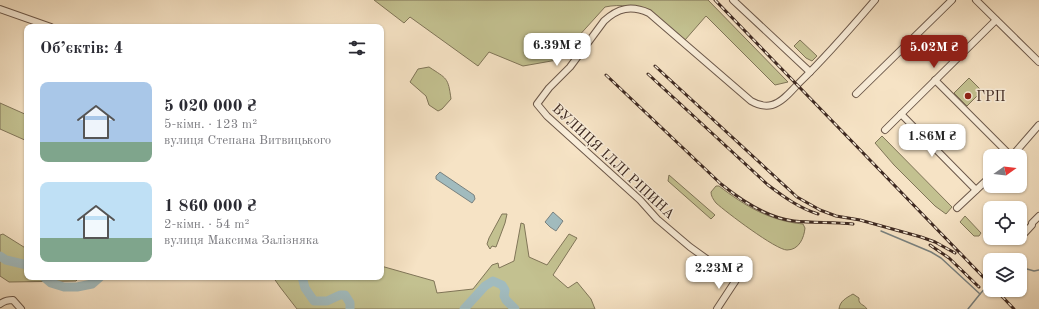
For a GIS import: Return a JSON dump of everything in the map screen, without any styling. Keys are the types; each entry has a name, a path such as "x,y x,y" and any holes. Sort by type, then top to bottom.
{"street":[{"path":"733,0 810,72"},
{"name":"ВУЛИЦЯ ІЛЛІ РІПИНА","path":"717,309 736,280 690,247 657,218 640,200 547,116 537,104 549,88 570,67 604,21 622,9 636,9 648,13 751,102 757,105 772,105 778,102 810,72 876,0"},
{"path":"856,94 952,0"},
{"path":"976,0 1039,62"},
{"path":"0,9 42,24"},
{"path":"885,130 996,20"},
{"path":"935,80 1004,149"},
{"path":"901,114 976,190"},
{"path":"1017,149 1039,125"},
{"path":"957,208 983,184"},
{"path":"1027,231 1039,216"},
{"path":"0,304 4,301 13,300 21,309"}],"shaded area":[{"path":"374,0 708,0 788,82 775,85 706,16 685,40 668,25 649,13 628,6 605,7 557,60 523,66 489,52 478,66 410,17 404,23"},
{"path":"800,40 817,56 812,61 806,58 794,46"},
{"path":"429,67 446,79 450,92 451,99 442,109 438,111 429,105 426,96 410,82 418,69"},
{"path":"969,78 982,91 967,106 954,93"},
{"path":"0,103 24,114 24,140 0,129"},
{"path":"882,136 952,207 946,214 935,206 894,165 875,143"},
{"path":"669,175 715,215 711,219 668,181"},
{"path":"716,186 719,186 748,206 769,216 780,220 803,224 805,228 798,246 787,250 781,248 762,238 740,222 712,198 711,192"},
{"path":"502,214 507,214 505,223 496,247 492,246 490,249 487,244 489,238"},
{"path":"965,216 981,233 979,236 974,236 960,222"},
{"path":"521,223 524,224 529,257 547,265 569,234 577,238 553,275 568,288 577,282 591,299 595,309 297,309 275,280 384,280 384,267 434,281 437,293 473,289 492,265 498,263 499,268 514,261"},
{"path":"3,234 24,247 24,280 77,280 9,282 0,276 0,235"},
{"path":"853,294 859,298 860,303 867,309 839,309 842,302"}],"water":[{"path":"440,172 474,195 475,199 472,203 436,179 436,176"},
{"path":"553,212 563,221 556,231 545,222"}],"waterway":[{"path":"881,231 931,252 941,258 980,294"},
{"path":"0,256 6,260 24,264"},
{"path":"1027,269 1034,271 1039,270"},
{"path":"48,280 51,283 64,287 77,287 92,284 97,280"},
{"path":"303,280 305,288 314,301 327,301 340,295 345,295 350,303 350,309"},
{"path":"464,309 485,286 493,281 502,285 505,290 504,296 506,300 515,309"},
{"path":"968,309 983,291"}],"railway":[{"path":"715,0 983,277"},
{"path":"655,66 797,197 820,210 836,216 860,220 921,237 935,242 955,253"},
{"path":"648,74 768,185 798,205 818,214"},
{"path":"606,75 721,184 737,197 755,208 774,216 794,221 853,224"},
{"path":"930,245 949,258 979,287"},
{"path":"1003,297 1014,309"}],"place":[{"name":"ГРП","path":"968,96"}]}
